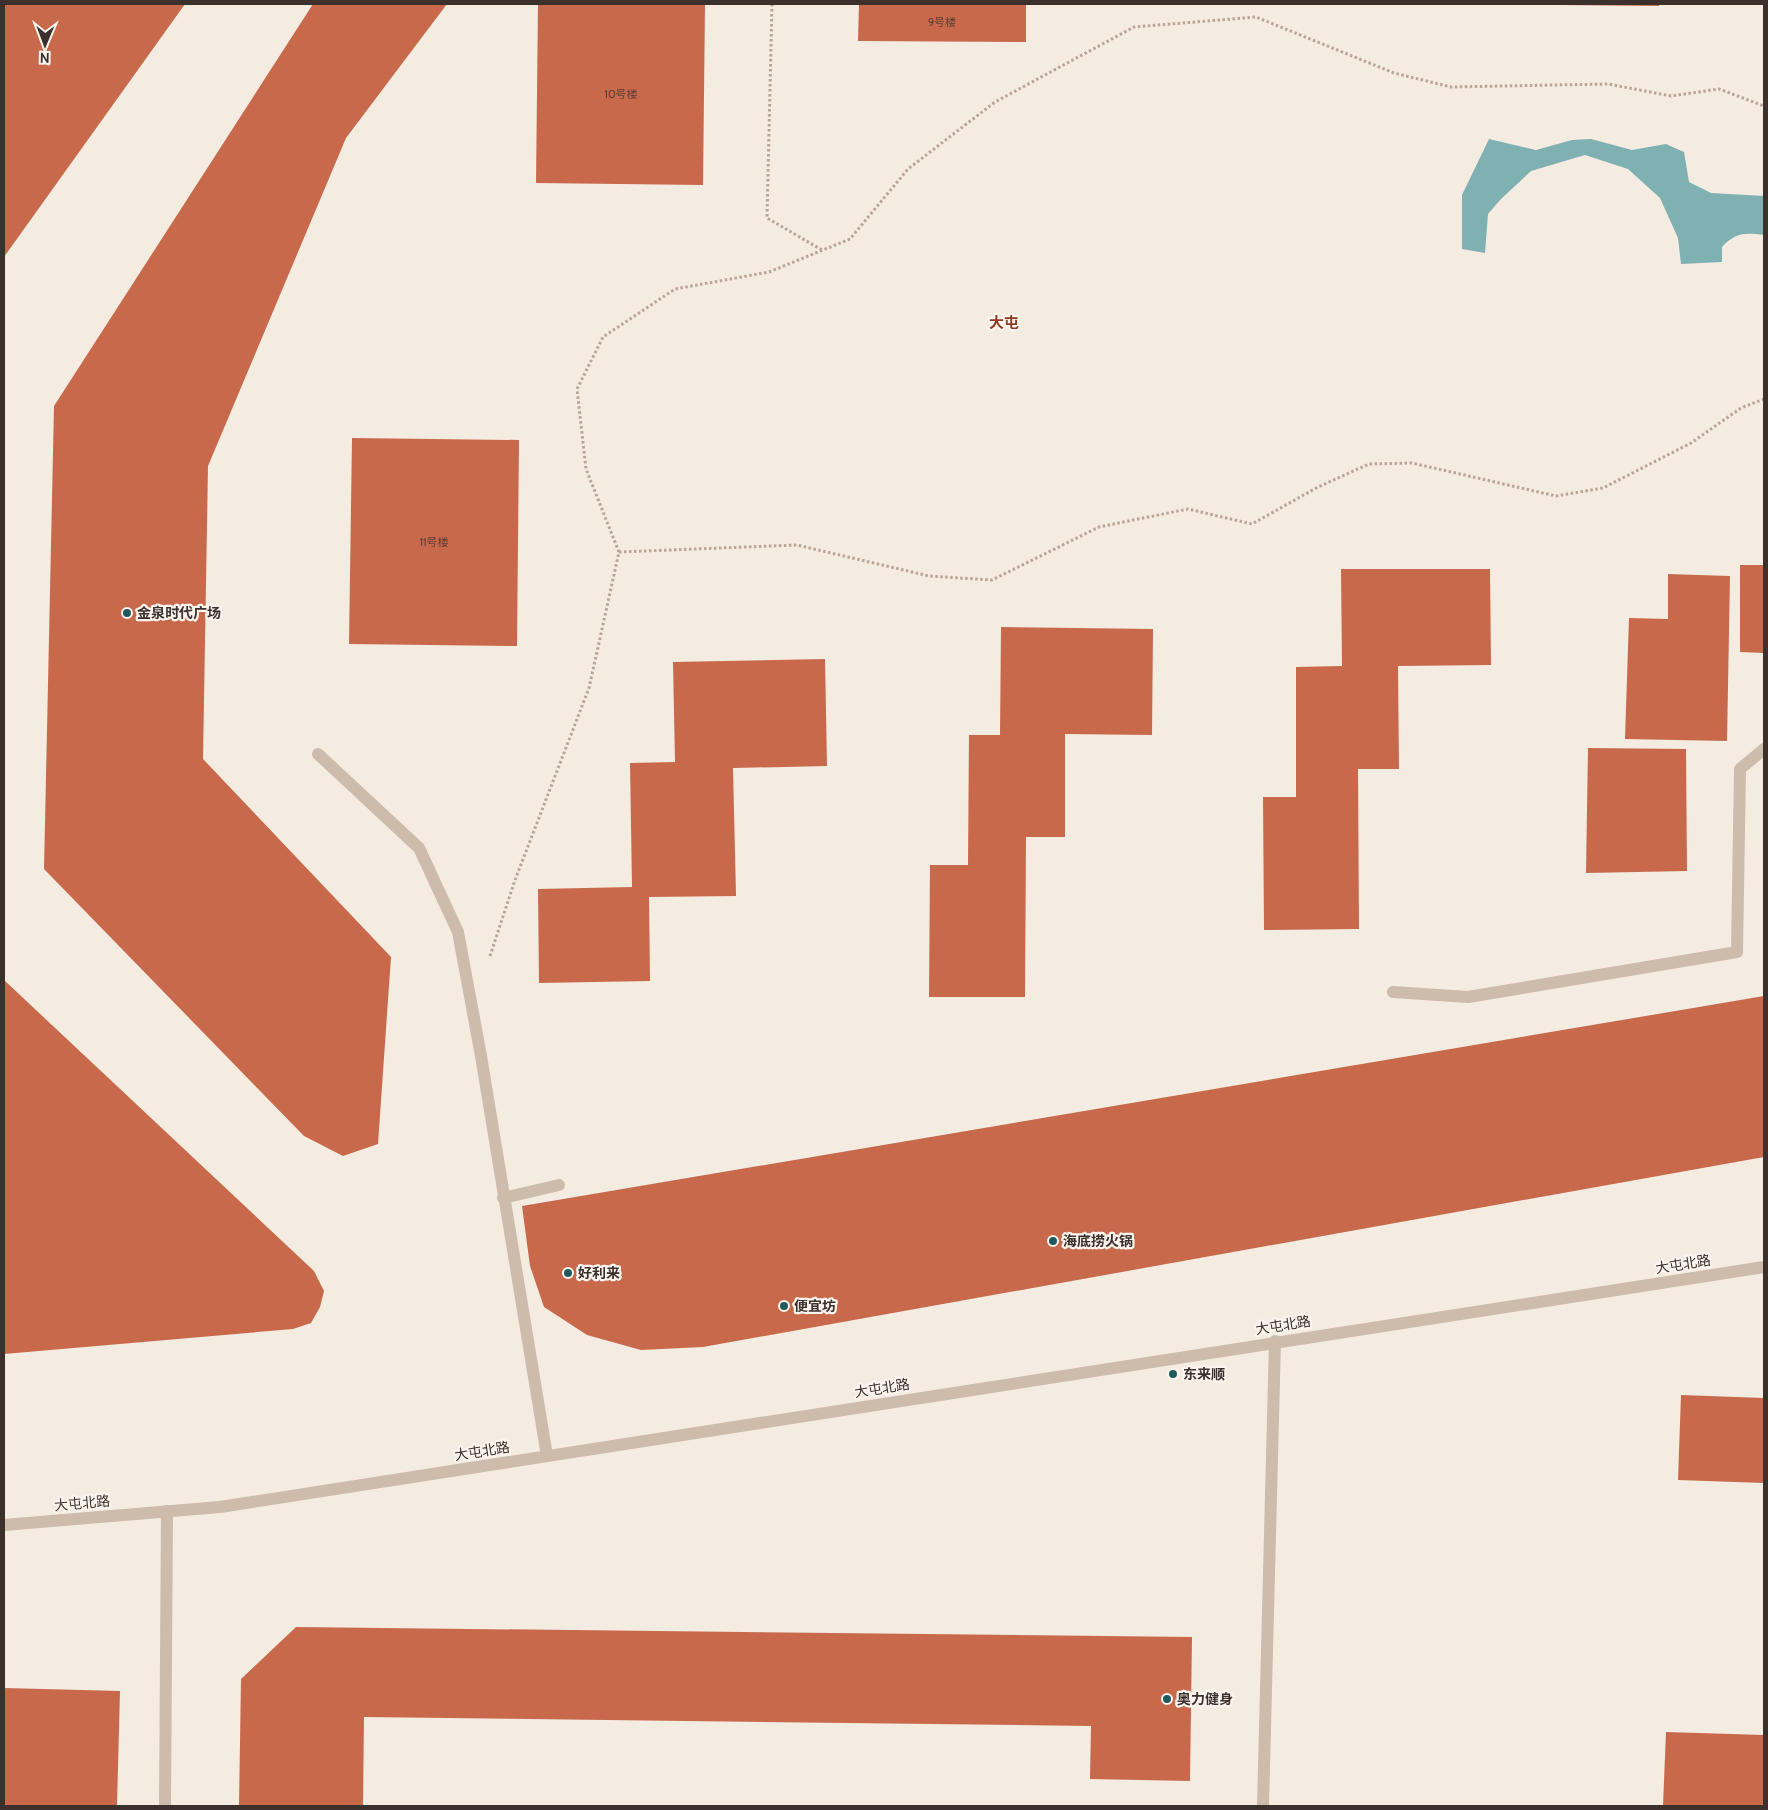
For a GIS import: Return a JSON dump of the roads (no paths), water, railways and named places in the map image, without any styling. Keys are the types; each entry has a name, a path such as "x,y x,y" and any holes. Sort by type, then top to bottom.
{"street":[{"path":"1393,992 1468,997 1737,952 1740,770 1764,749"},
{"path":"318,754 419,848 458,932 546,1456"},
{"path":"502,1198 559,1185"},
{"name":"大屯北路","path":"4,1525 220,1507 1764,1267"},
{"path":"1263,1806 1275,1342"},
{"path":"165,1806 166,1512"}],"water":[{"path":"1489,139 1536,150 1572,140 1591,139 1632,150 1666,144 1684,152 1689,182 1711,193 1764,196 1764,235 1746,234 1736,236 1722,247 1722,262 1681,264 1678,238 1660,198 1628,169 1585,155 1531,171 1488,214 1485,253 1462,249 1462,195"}],"place":[{"name":"金泉时代广场","path":"127,613"},
{"name":"海底捞火锅","path":"1053,1241"},
{"name":"好利来","path":"568,1273"},
{"name":"便宜坊","path":"784,1306"},
{"name":"东来顺","path":"1173,1374"},
{"name":"奥力健身","path":"1167,1699"}],"district":[{"name":"大屯","path":"1004,323"}]}
